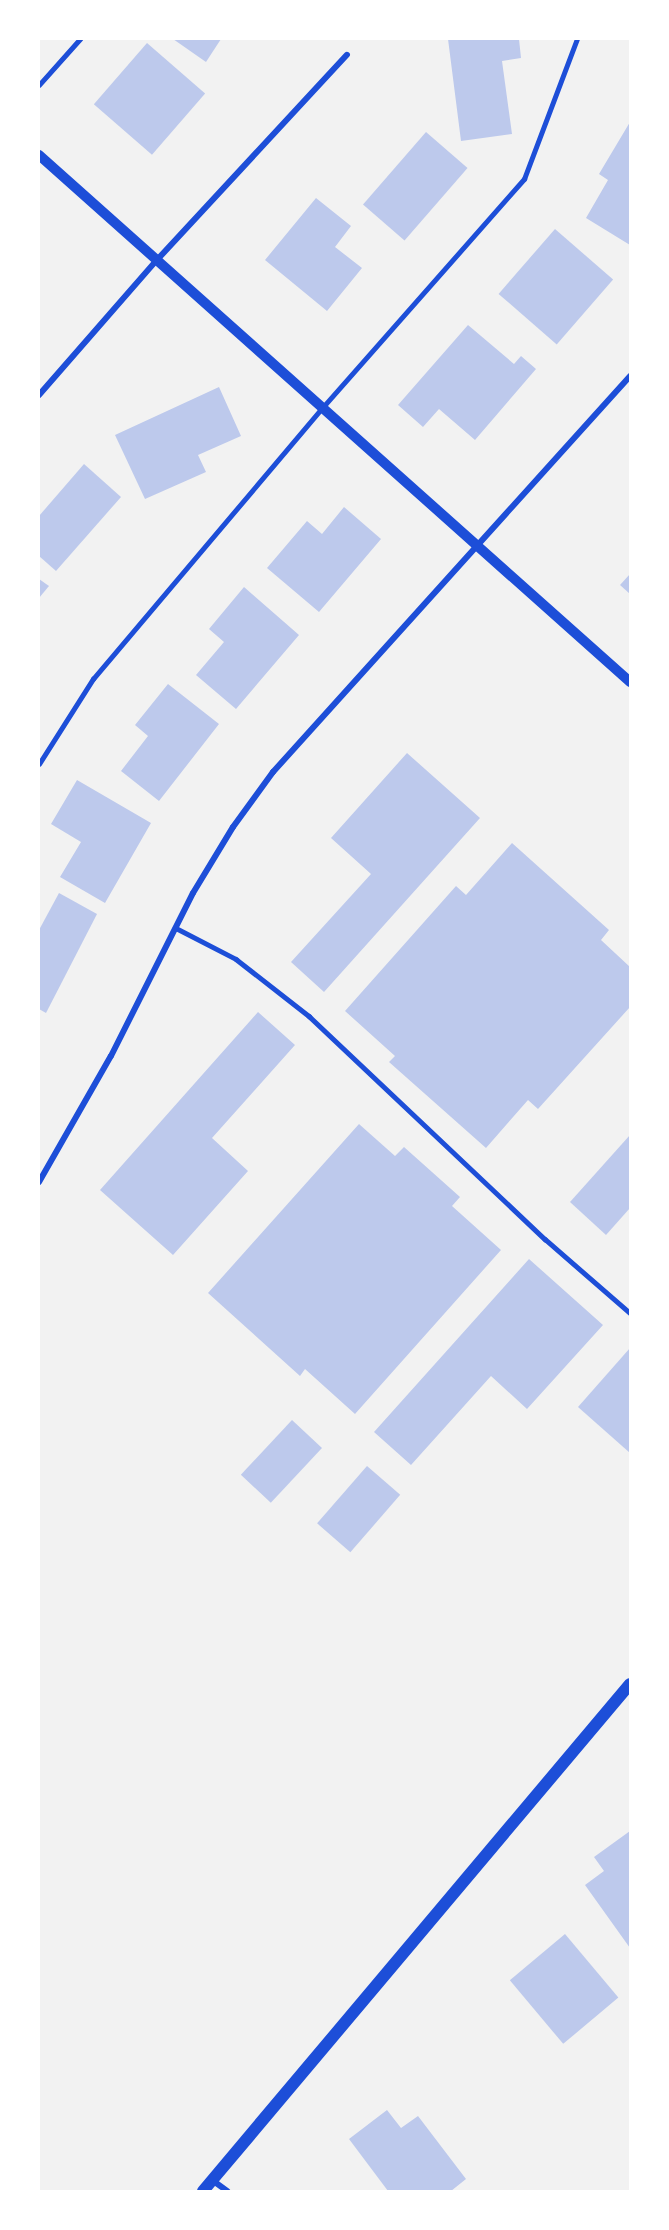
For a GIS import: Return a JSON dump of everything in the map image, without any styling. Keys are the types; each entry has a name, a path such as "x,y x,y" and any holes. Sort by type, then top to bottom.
{"main road":[{"path":"203,2191 630,1684"}],"street":[{"path":"39,395 156,261 347,56"},
{"path":"39,155 630,682"},
{"path":"39,1182 111,1056 176,928 233,827 273,772 630,376"},
{"path":"212,2180 226,2191"}],"lane":[{"path":"39,85 80,39"},
{"path":"39,764 93,679 323,407 524,179 577,39"},
{"path":"176,928 236,959 309,1016 545,1239 630,1313"}],"building":[{"path":"173,39 221,39 206,62"},
{"path":"448,39 519,39 521,58 502,61 512,134 461,141"},
{"path":"147,43 205,94 152,155 94,104"},
{"path":"630,122 630,245 586,218 608,180 599,174"},
{"path":"426,132 468,168 405,241 363,204"},
{"path":"316,198 351,226 335,247 362,268 327,311 265,260"},
{"path":"555,229 613,280 557,344 499,294"},
{"path":"468,325 514,364 521,356 536,369 475,440 439,409 423,427 398,405"},
{"path":"219,387 241,436 198,455 206,472 145,499 115,435"},
{"path":"84,464 121,497 56,571 39,556 39,516"},
{"path":"344,507 381,539 319,612 267,568 307,521 322,534"},
{"path":"630,574 630,594 620,585"},
{"path":"39,579 49,586 39,598"},
{"path":"244,587 299,635 236,709 196,675 224,642 209,629"},
{"path":"168,684 219,724 159,801 121,771 148,736 135,725"},
{"path":"407,753 480,818 324,992 291,962 371,874 331,838"},
{"path":"77,780 151,823 105,903 60,877 81,842 51,824"},
{"path":"512,843 609,930 601,940 630,967 630,1007 538,1109 528,1100 486,1148 389,1062 395,1056 345,1011 456,886 466,895"},
{"path":"59,893 97,914 46,1013 39,1009 39,930"},
{"path":"258,1012 295,1045 212,1138 248,1171 173,1255 100,1190"},
{"path":"359,1124 395,1156 404,1147 460,1197 452,1206 501,1250 355,1414 305,1369 300,1376 208,1293"},
{"path":"630,1135 630,1208 606,1235 570,1202"},
{"path":"529,1259 603,1325 527,1409 491,1376 411,1465 374,1432"},
{"path":"630,1348 630,1453 578,1407"},
{"path":"292,1420 322,1448 271,1503 241,1475"},
{"path":"367,1466 400,1495 350,1552 317,1523"},
{"path":"630,1831 630,1948 585,1885 604,1871 594,1857"},
{"path":"565,1934 618,1998 563,2044 510,1980"},
{"path":"387,2110 401,2128 418,2116 466,2179 451,2191 388,2191 349,2139"}]}
